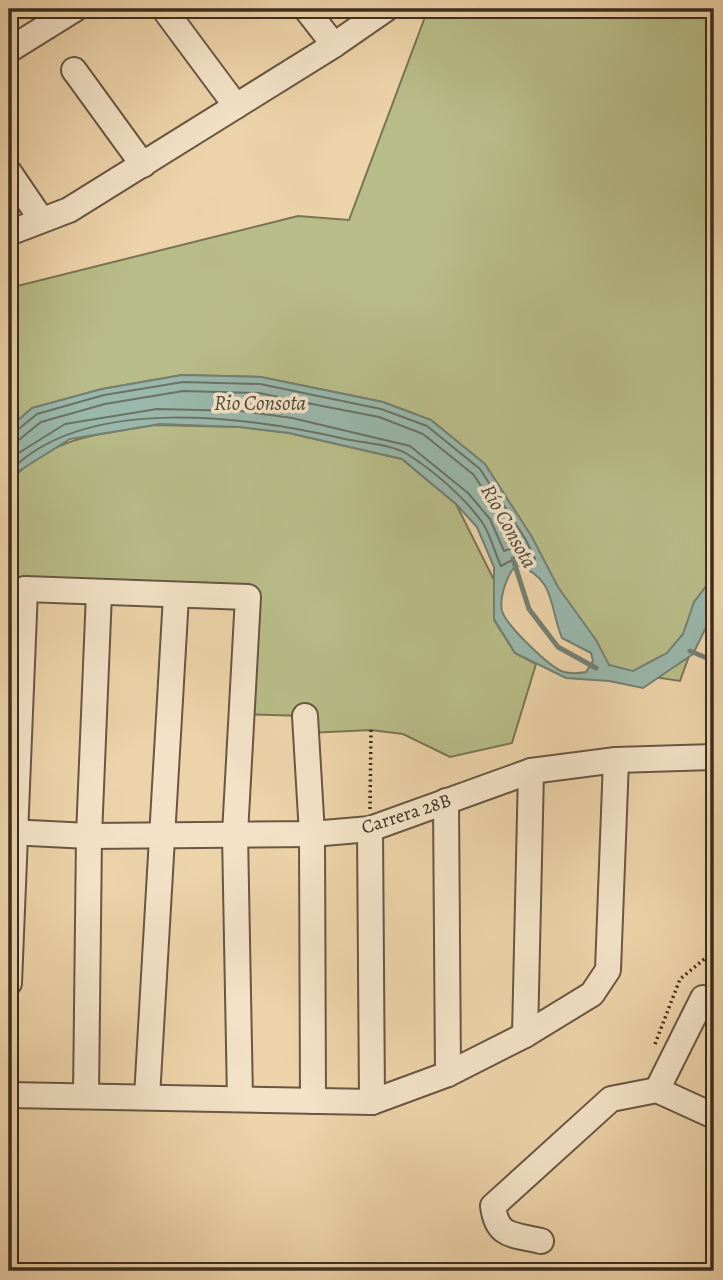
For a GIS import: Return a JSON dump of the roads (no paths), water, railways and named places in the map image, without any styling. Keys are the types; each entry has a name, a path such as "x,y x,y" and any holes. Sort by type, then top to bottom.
{"street":[{"path":"9,50 75,9"},
{"path":"164,9 236,106"},
{"path":"306,9 334,45"},
{"path":"9,233 69,210 334,45 386,9"},
{"path":"74,70 144,165"},
{"path":"9,172 41,219"},
{"path":"9,983 17,592 248,597 235,834 240,1099"},
{"path":"86,1096 89,836 99,593"},
{"path":"147,1097 176,596"},
{"path":"305,716 312,834 313,1101"},
{"name":"Carrera 28B","path":"13,832 89,836 312,834 370,829 531,771 616,761 714,757"},
{"path":"9,1095 372,1102 447,1074 525,1035 592,994 608,970 616,761"},
{"path":"525,1035 531,771"},
{"path":"446,800 447,1074"},
{"path":"370,829 372,1102"},
{"path":"657,1090 703,998"},
{"path":"541,1241 501,1231 495,1223 493,1206 611,1099 657,1090 714,1116"}],"water":[{"name":"Rio Consota","path":"182,375 261,377 383,402 431,420 485,464 532,537 558,587 596,640 609,665 633,671 667,653 683,634 694,602 714,576 714,611 693,654 643,688 609,681 566,678 515,653 494,619 494,567 477,527 456,504 402,459 289,433 240,427 160,424 70,439 19,471 9,482 9,428 32,408 102,389","holes":["517,565 530,571 545,586 562,638 591,653 593,661 586,672 570,673 557,669 529,645 505,617 502,599 510,574"]}],"waterway":[{"name":"Río Consota","path":"513,559 529,609 558,647 596,668"},
{"path":"690,651 714,661"}]}
